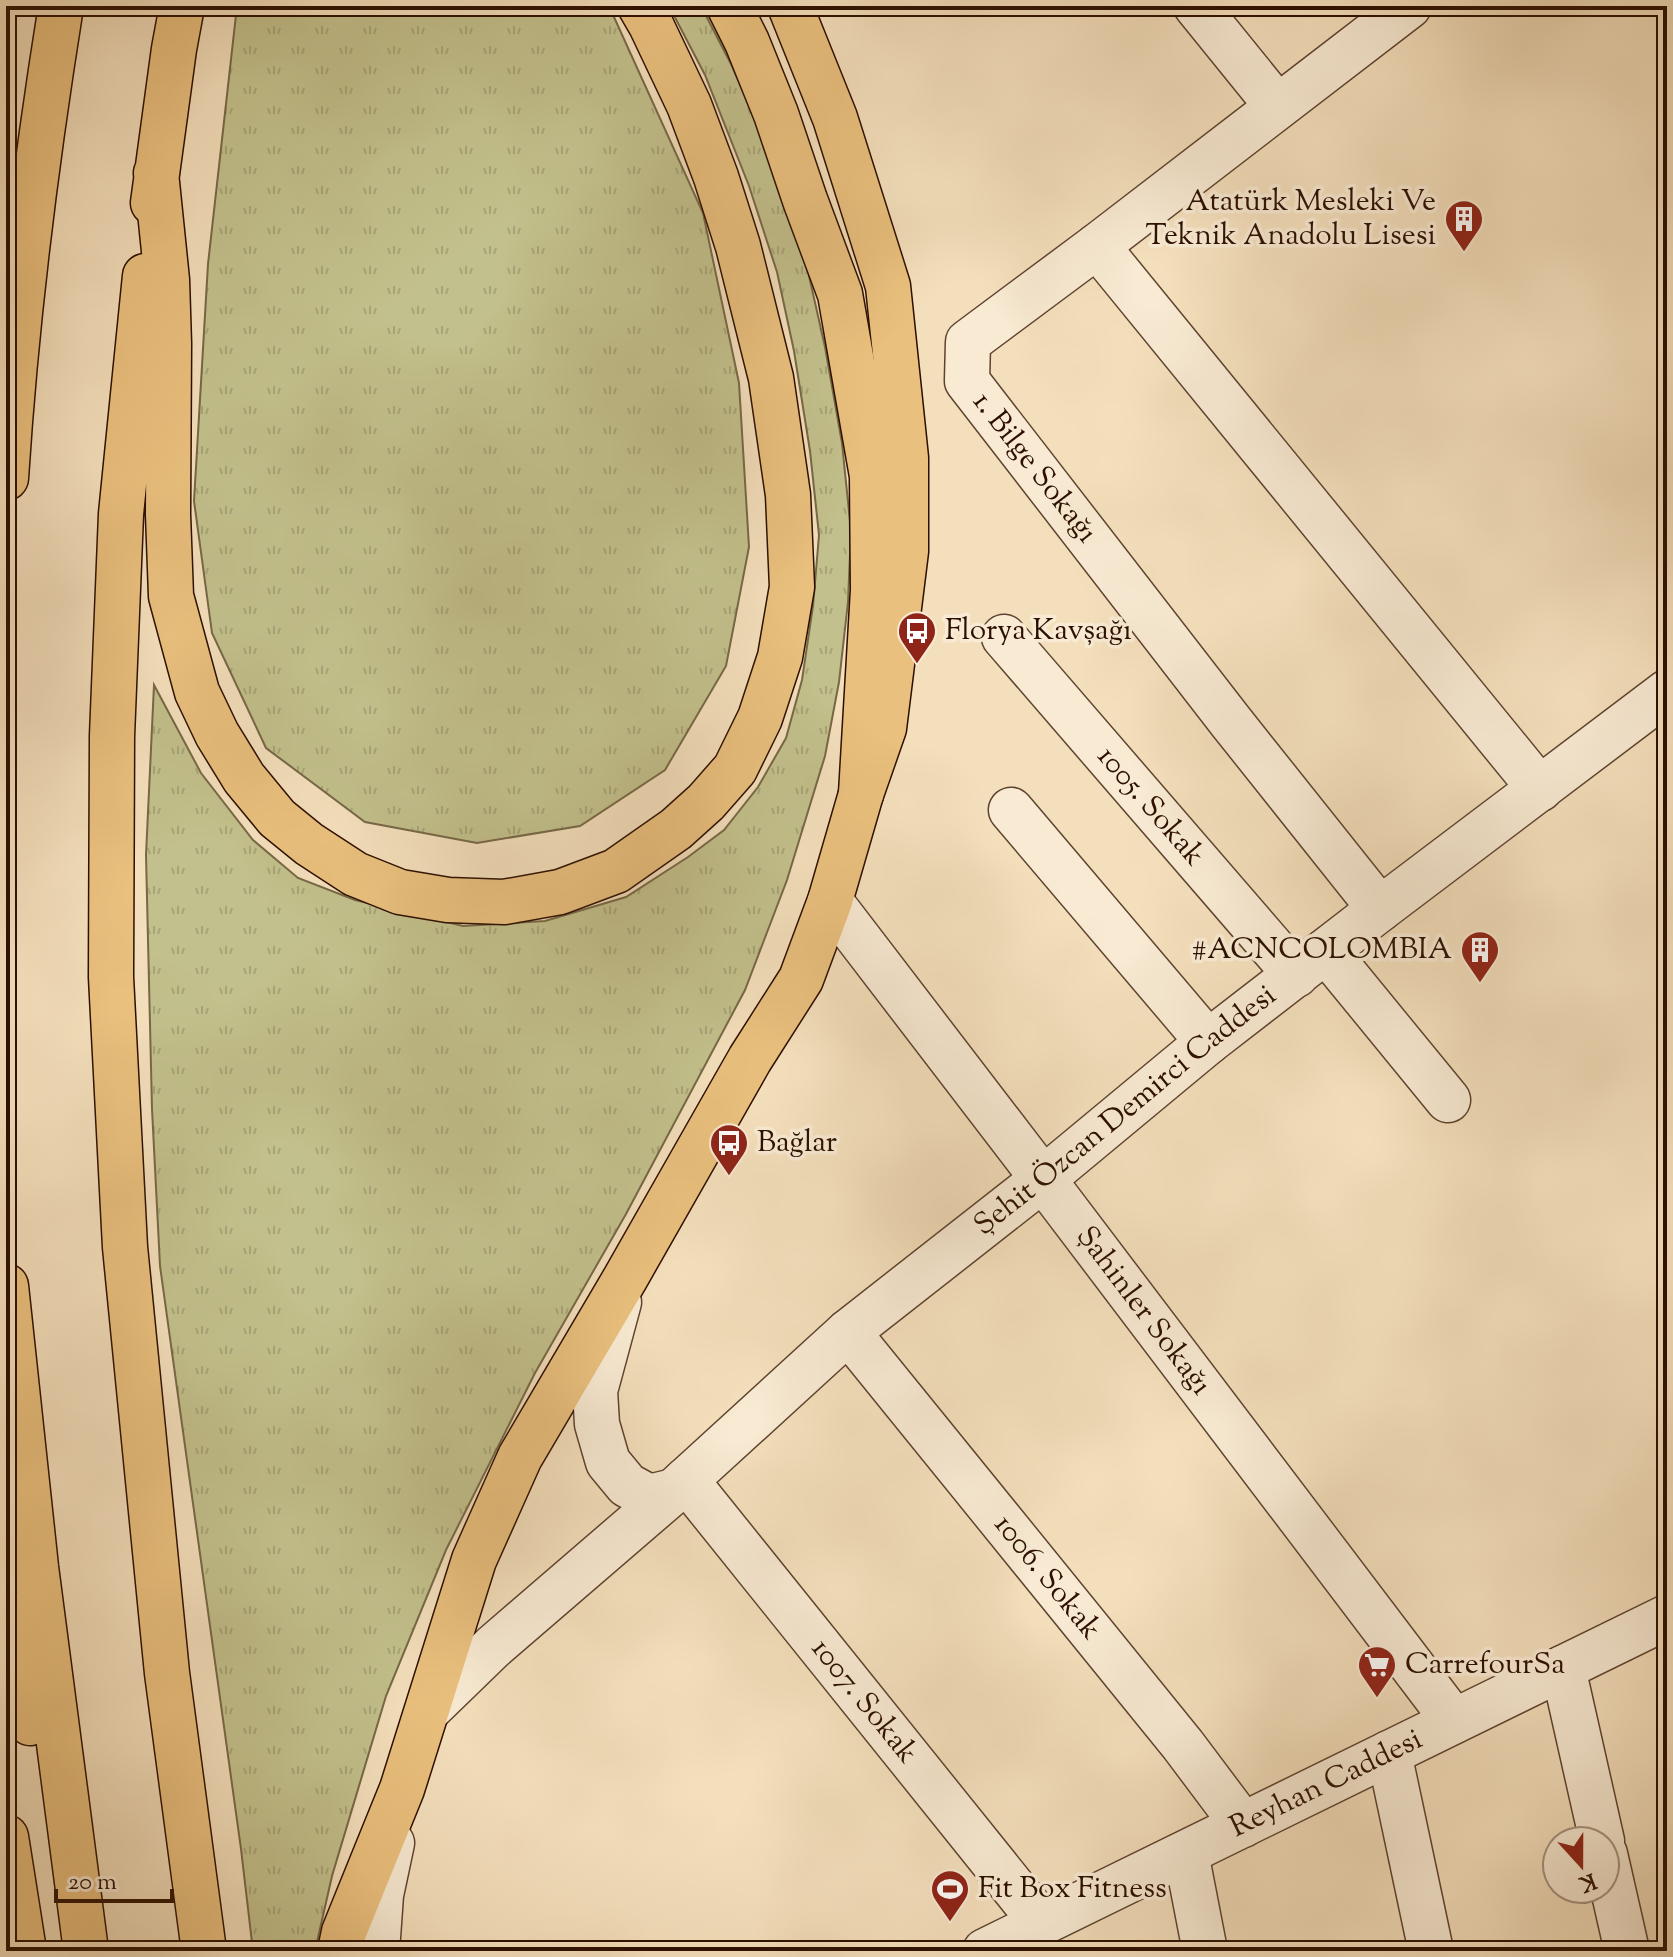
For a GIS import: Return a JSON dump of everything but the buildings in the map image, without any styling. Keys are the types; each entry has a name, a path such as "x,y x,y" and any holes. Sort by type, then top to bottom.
{"main road":[{"path":"6,478 24,280 61,6"},
{"path":"182,6 156,173 121,514 112,736 111,977 127,1263 167,1673 204,1951"},
{"path":"156,173 169,319 168,514 171,596 197,692 217,734 244,778 277,818 309,844 355,874 400,892 448,900 504,902 560,892 616,871 664,838 706,802 735,769 760,718 780,657 792,587 788,495 771,378 738,246 689,105 640,6"},
{"path":"729,6 776,114 840,294 867,445 872,476 873,590 861,794"},
{"path":"340,1951 344,1932 402,1789 474,1560 520,1457 750,1059 801,979 830,901 884,728 906,551 906,458 888,286 835,118 790,6"},
{"path":"6,1286 36,1567 86,1951"},
{"path":"6,1612 44,1782 78,1896"},
{"path":"6,1837 24,1951"}],"street":[{"path":"1196,6 1277,106"},
{"name":"1. Bilge Sokağı","path":"1380,909 967,381 968,342 1409,6"},
{"path":"1097,246 1540,789"},
{"name":"1005. Sokak","path":"1004,637 1311,963 1448,1100"},
{"name":"Şehit Özcan Demirci Caddesi","path":"428,1710 493,1647 680,1485 848,1332 1043,1179 1208,1042 1667,692"},
{"path":"1011,810 1208,1042"},
{"name":"Şahinler Sokağı","path":"830,901 1454,1721"},
{"path":"626,1277 595,1391 597,1424 608,1462 627,1485 649,1497 680,1485"},
{"name":"1006. Sokak","path":"848,1332 1183,1745 1243,1825"},
{"name":"1007. Sokak","path":"680,1485 1042,1923"},
{"name":"Reyhan Caddesi","path":"994,1949 1667,1617"},
{"path":"1563,1668 1598,1825"},
{"path":"1389,1753 1431,1951"},
{"path":"377,1951 381,1895 402,1789"},
{"path":"1186,1853 1205,1951"},
{"path":"1617,1905 1627,1951"}],"green space":[{"path":"237,6 609,6 703,213 739,383 749,547 726,666 665,770 580,826 477,843 365,822 266,748 212,633 194,501 208,264"},
{"path":"669,6 701,6 732,66 779,175 807,267 825,347 842,443 851,531 848,602 839,682 825,756 787,880 745,990 626,1214 535,1373 446,1550 386,1696 332,1876 315,1951 253,1951 160,1266 152,1109 146,855 154,685 201,773 253,840 298,878 355,900 463,926 545,921 626,897 724,830 758,787 786,738 802,680 819,535 810,451 777,272 749,186 705,75"}],"place":[{"name":"Atatürk Mesleki Ve Teknik Anadolu Lisesi","path":"1464,253"},
{"name":"Florya Kavşağı","path":"917,665"},
{"name":"#ACNCOLOMBIA","path":"1480,984"},
{"name":"Bağlar","path":"729,1177"},
{"name":"CarrefourSa","path":"1377,1699"},
{"name":"Fit Box Fitness","path":"950,1923"}]}
